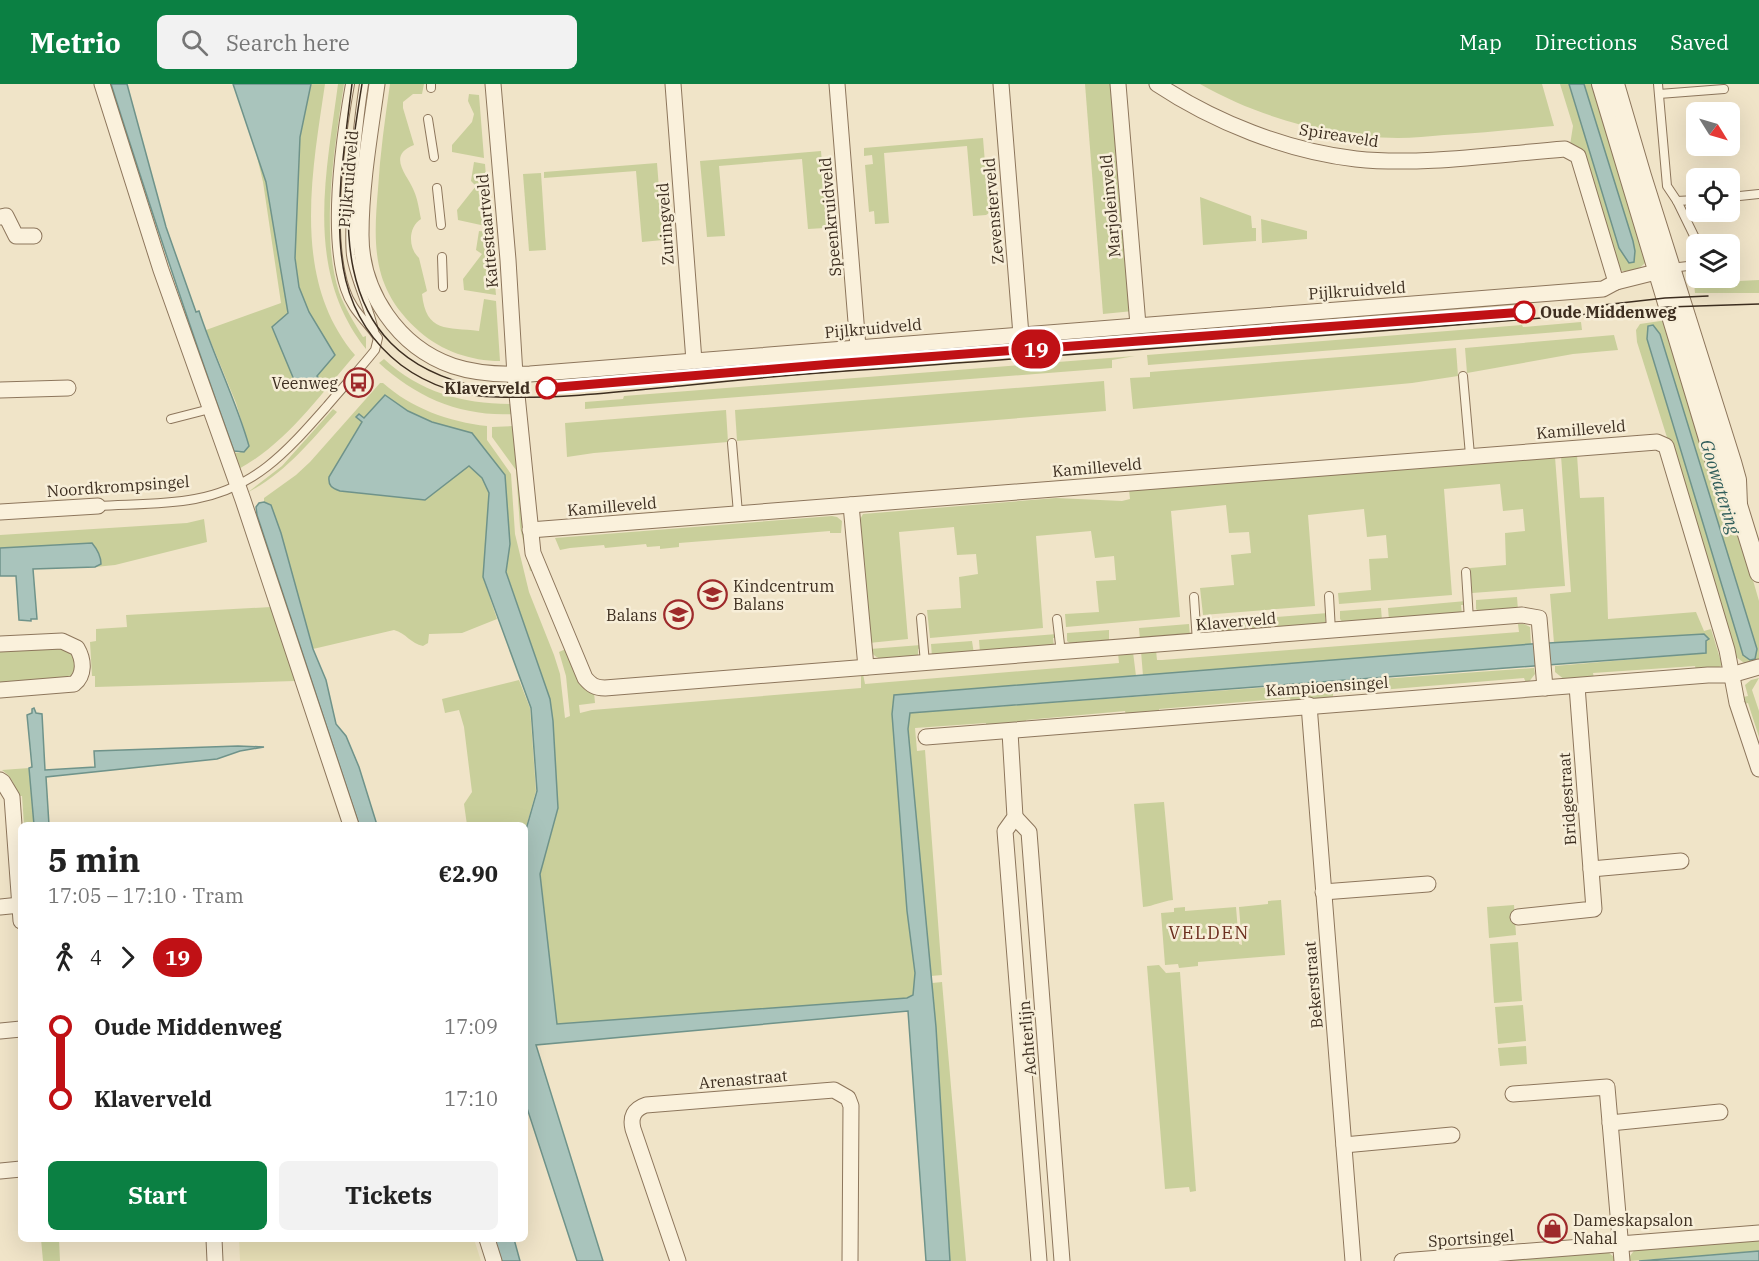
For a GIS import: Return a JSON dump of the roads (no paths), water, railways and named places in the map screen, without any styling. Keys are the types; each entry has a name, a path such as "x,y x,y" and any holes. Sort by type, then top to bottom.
{"street":[{"path":"102,84 161,270 238,486 350,822"},
{"name":"Pijlkruidveld","path":"377,84 365,181 361,237 366,272 379,304 396,328 422,350 452,366 484,373 515,375 1603,289 1616,282 1664,270"},
{"name":"Kattestaartveld","path":"493,84 515,375"},
{"name":"Zuringveld","path":"673,84 694,361"},
{"name":"Speenkruidveld","path":"837,84 858,347"},
{"name":"Zevensterveld","path":"1001,84 1021,335"},
{"name":"Marjoleinveld","path":"1118,84 1138,325"},
{"name":"Spireaveld","path":"1157,84 1194,107 1225,122 1288,145 1355,159 1426,160 1565,149 1578,156 1616,282"},
{"path":"1601,84 1664,270"},
{"path":"1615,84 1715,462 1723,484 1738,505 1759,573"},
{"path":"0,217 6,216 16,236 34,236"},
{"name":"Klaverveld","path":"515,375 533,553 585,678 596,688 1522,615 1539,618 1544,681"},
{"path":"0,390 68,388"},
{"name":"Kamilleveld","path":"530,530 1651,441 1666,446 1727,651 1731,675"},
{"name":"Noordkrompsingel","path":"0,512 98,506"},
{"path":"851,506 866,667"},
{"path":"0,644 62,641 77,648 83,664 79,680 65,687 0,690"},
{"name":"Kampioensingel","path":"926,737 1010,732 1309,705 1544,681 1577,686 1731,675 1759,668"},
{"path":"1731,675 1737,703 1759,769"},
{"name":"Bridgestraat","path":"1518,917 1594,909 1577,686"},
{"name":"Bekerstraat","path":"1309,705 1353,1261"},
{"name":"Achterlijn","path":"1010,732 1015,817 1005,831 1038,1261"},
{"path":"0,780 12,797 18,876"},
{"name":"Achterlijn","path":"1015,817 1029,832 1062,1261"},
{"path":"1591,869 1681,861"},
{"path":"1323,892 1428,884"},
{"path":"0,907 18,902"},
{"path":"0,1030 18,1029"},
{"path":"1513,1094 1607,1087 1621,1252"},
{"name":"Arenastraat","path":"678,1261 633,1129 634,1113 646,1105 834,1090 848,1098 851,1106 850,1261"},
{"path":"1610,1123 1720,1112"},
{"path":"1344,1145 1452,1135"},
{"path":"0,1171 18,1169"},
{"name":"Sportsingel","path":"1402,1261 1621,1252 1759,1233"},
{"path":"213,1242 215,1261"},
{"path":"488,1242 494,1261"}],"lane":[{"name":"Pijlkruidveld","path":"350,84 337,199 339,263 345,290 355,312 374,331"},
{"name":"Pijlkruidveld","path":"364,84 355,155 351,255 374,331"},
{"path":"1658,84 1667,186 1693,234"},
{"path":"1659,94 1724,89"},
{"path":"428,119 434,157"},
{"path":"437,188 441,225"},
{"path":"1740,196 1759,194"},
{"path":"1677,201 1686,201"},
{"path":"442,257 443,287"},
{"path":"1664,270 1686,267"},
{"name":"Noordkrompsingel","path":"98,506 194,499 238,486 274,463 294,443 375,350 378,338 374,331"},
{"path":"1463,376 1470,455"},
{"path":"171,419 210,409"},
{"path":"732,443 738,513"},
{"path":"1466,572 1469,620"},
{"path":"1329,596 1331,631"},
{"path":"1194,597 1197,642"},
{"path":"921,618 925,663"},
{"path":"1057,619 1061,653"}],"water":[{"path":"111,84 127,84 166,227 196,312 199,311 244,429 249,446 244,452 234,451"},
{"path":"233,84 311,84 300,137 295,258 299,287 309,312 335,355 317,376 320,380 318,383 313,379 305,386 297,387 272,327 288,313 266,182"},
{"path":"1569,84 1584,84 1633,241 1634,262 1629,263 1619,248"},
{"path":"1653,325 1660,334 1757,649 1755,659 1750,660 1743,655 1647,339 1648,326"},
{"path":"385,395 408,411 432,422 472,433 505,475 510,544 506,572 550,699 553,721 558,808 540,874 557,1024 907,998 913,995 915,973 907,911 892,714 894,695 1531,644 1704,634 1709,639 1706,641 1706,653 910,713 908,729 936,1027 950,1261 926,1261 908,1011 536,1045 603,1261 577,1261 528,1111 528,822 537,791 531,708 483,577 489,493 482,478 469,466 425,500 335,489 329,483 329,477 362,422 356,417 359,414 364,418"},
{"path":"264,502 271,505 313,649 326,680 336,724 346,736 359,767 376,822 358,822 257,515 256,507 259,503"},
{"path":"92,543 101,561 101,564 95,567 33,569 37,619 19,620 16,576 0,576 0,548"},
{"path":"32,709 42,714 45,770 95,767 94,751 264,747 240,751 217,759 46,777 49,822 34,822 27,715 32,713"},
{"path":"495,1242 515,1242 520,1261 501,1261"},
{"path":"1759,1251 1759,1261 1639,1261"}],"tram line":[{"path":"352,84 341,179 340,231 341,256 353,304 365,326 380,346 401,365 423,379 447,389 472,395 543,397 589,394 803,374 1371,332 1668,307 1759,304"},
{"path":"362,84 349,179 348,225 353,269 367,309 391,343 428,370 479,387"},
{"path":"1603,305 1708,296"},
{"name":"19","path":"547,388 832,364 1524,312"},
{"path":"569,386 679,377"}],"place":[{"name":"Oude Middenweg","path":"1524,312"},
{"name":"Veenweg","path":"359,383"},
{"name":"Klaverveld","path":"547,388"},
{"name":"Kindcentrum Balans","path":"712,595"},
{"name":"Balans","path":"678,615"},
{"name":"Dameskapsalon Nahal","path":"1552,1229"}],"district":[{"name":"VELDEN","path":"1209,933"}],"water label":[{"name":"Goowatering","path":"1720,487"}]}
